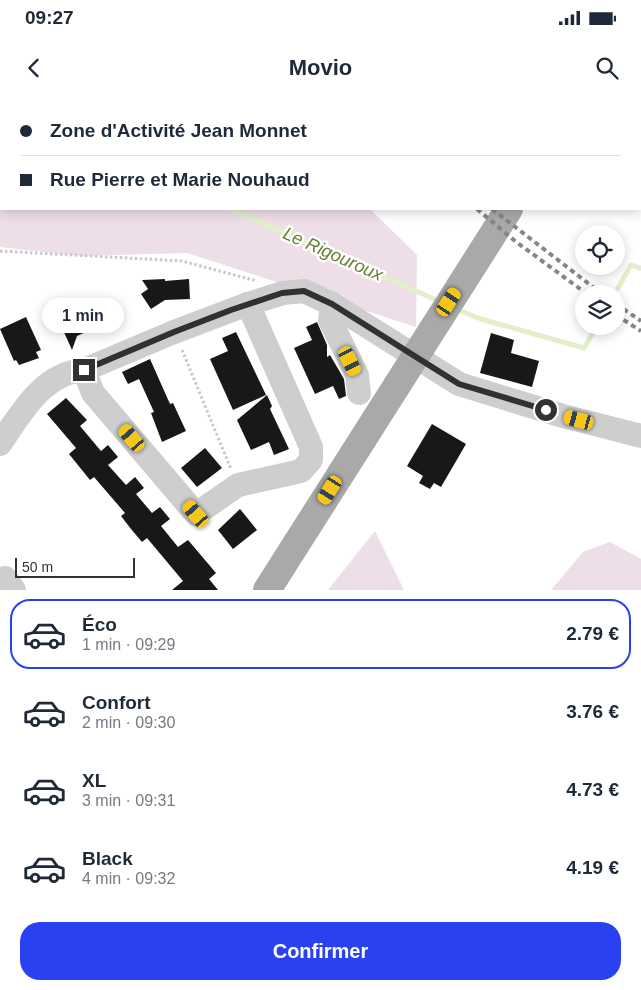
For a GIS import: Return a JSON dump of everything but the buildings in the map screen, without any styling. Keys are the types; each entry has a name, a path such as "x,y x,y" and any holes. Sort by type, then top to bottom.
{"main road":[{"path":"267,590 508,210"}],"street":[{"path":"0,444 31,399 54,379 71,371 84,370 174,332 248,304 282,293 304,291 332,304 459,384 563,416 641,436"},
{"path":"84,370 93,393 196,514 238,485 301,471 311,460 311,447 248,304"},
{"path":"332,304 330,320 356,375 359,393"}],"path":[{"path":"0,250 182,261 257,280 282,293"},
{"path":"174,332 238,485"}],"shaded area":[{"path":"0,210 371,210 417,255 416,327 187,253 81,256 0,247"},
{"path":"375,531 404,590 328,590"},
{"path":"610,542 641,559 641,590 551,590 583,552"}],"waterway":[{"name":"Le Rigouroux","path":"233,210 434,299"},
{"name":"Le Rigouroux","path":"620,285 631,265 641,268"},
{"name":"Le Rigouroux","path":"461,311 481,319 584,348 592,335"}],"railway":[{"path":"478,210 515,241 575,285"},
{"path":"493,210 590,285"},
{"path":"625,310 641,321"},
{"path":"625,321 641,331"}],"route":[{"path":"84,370 231,310 282,293 304,291 332,304 459,384 546,410"}]}
